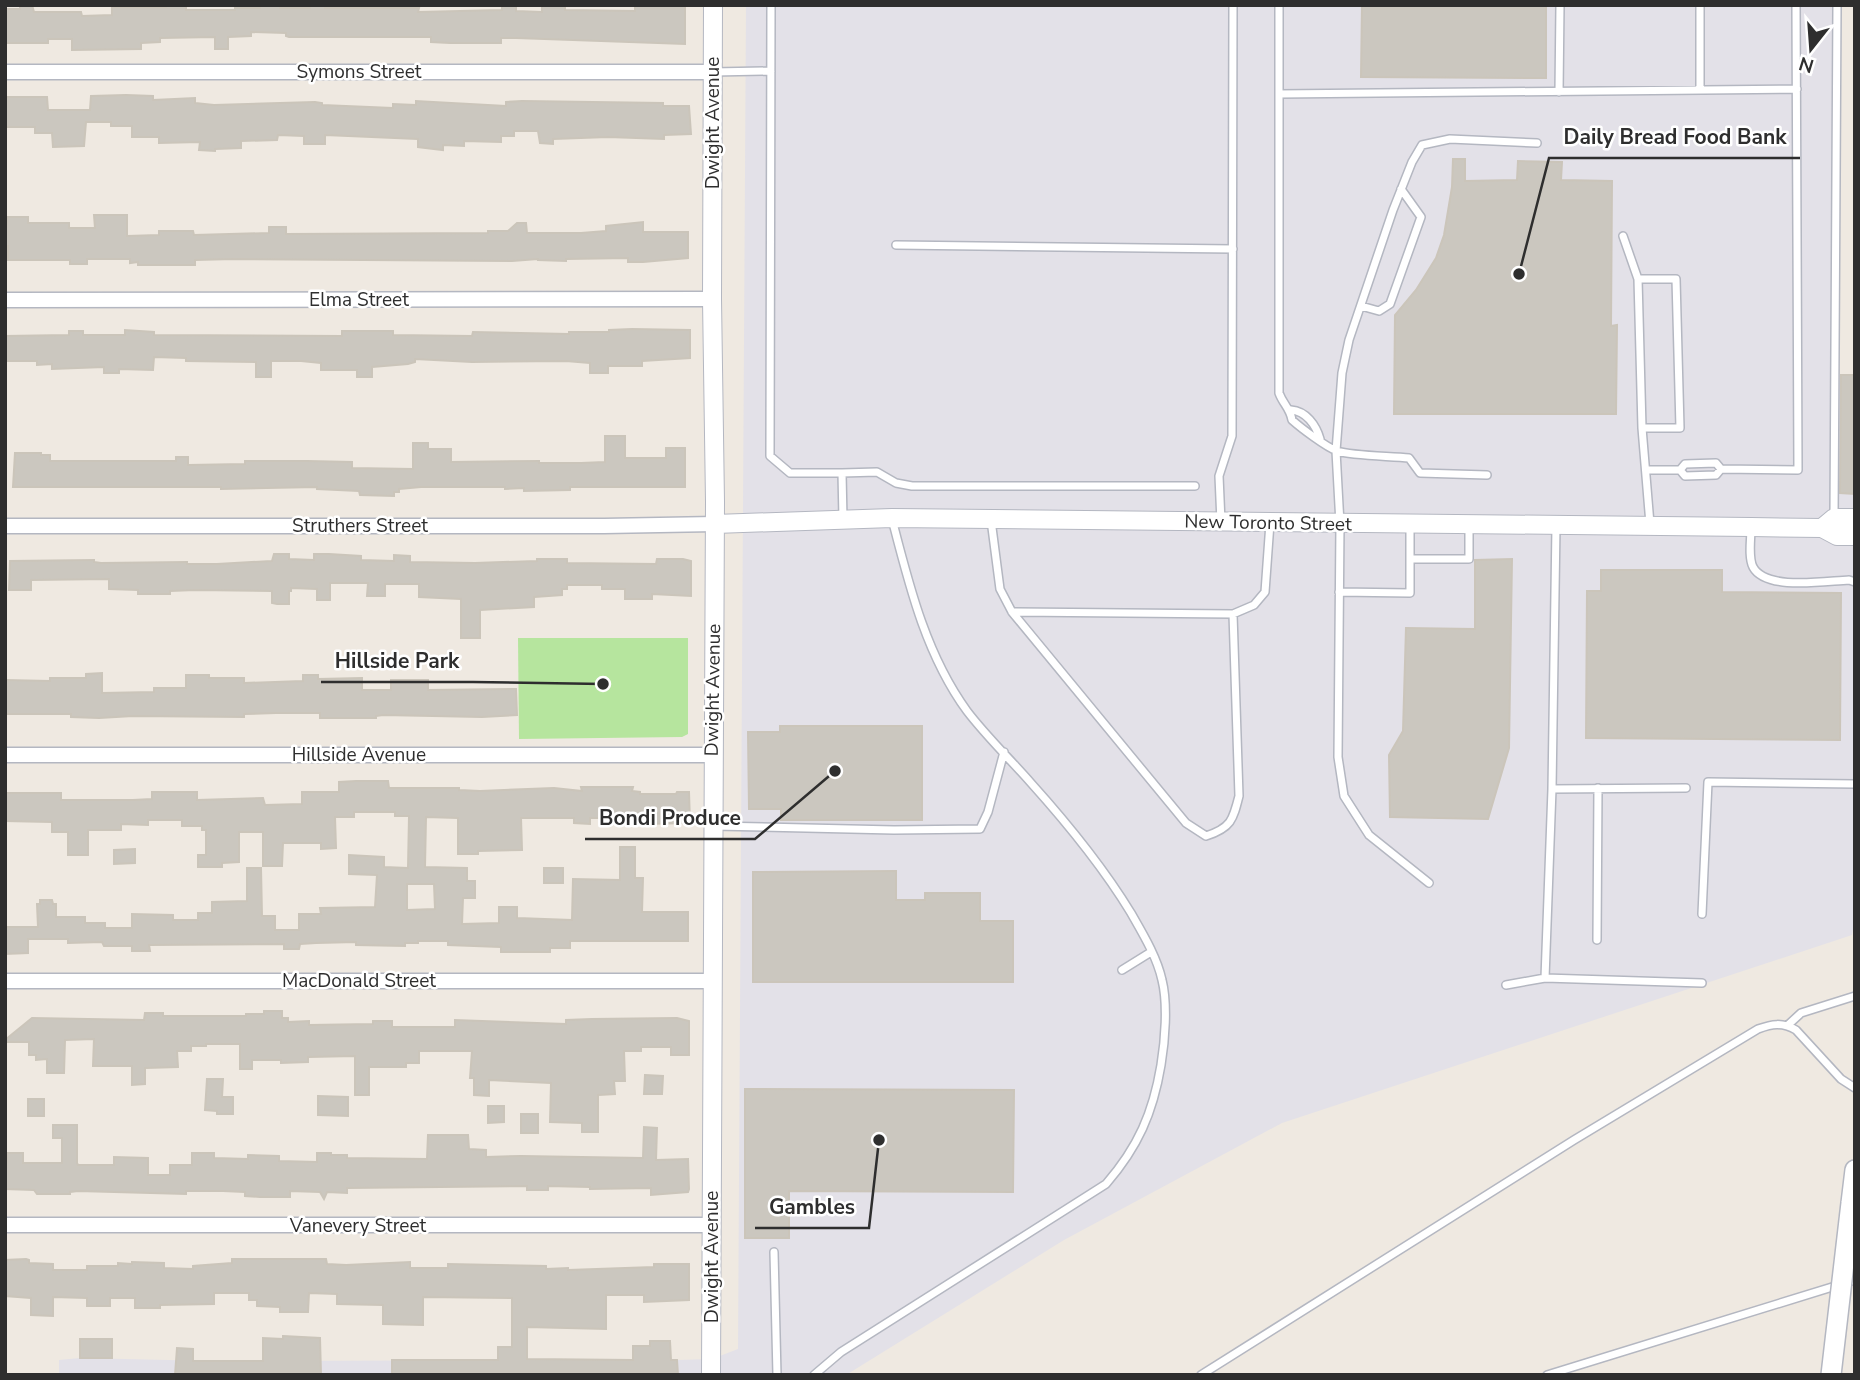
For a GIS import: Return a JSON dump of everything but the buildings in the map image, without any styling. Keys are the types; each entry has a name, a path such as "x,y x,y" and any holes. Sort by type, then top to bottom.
{"main road":[{"path":"1831,1375 1855,1170"}],"street":[{"name":"Dwight Avenue","path":"710,1375 715,524 712,299 713,5"},
{"name":"Symons Street","path":"5,72 713,72"},
{"name":"Elma Street","path":"5,300 712,299"},
{"name":"New Toronto Street","path":"715,524 892,519 1751,527 1828,523 1855,518"},
{"name":"New Toronto Street","path":"1828,523 1837,536 1855,536"},
{"name":"Struthers Street","path":"5,526 715,524"},
{"name":"Hillside Avenue","path":"5,755 712,755"},
{"name":"MacDonald Street","path":"5,981 712,981"},
{"name":"Vanevery Street","path":"5,1225 712,1225"}],"lane":[{"path":"771,5 770,456 790,473 877,472 897,484 912,486 1195,485"},
{"path":"1221,522 1219,476 1232,436 1233,5"},
{"path":"1279,5 1279,393 1290,410 1292,420 1311,436 1336,451 1409,458 1420,473 1486,475"},
{"path":"1559,92 1560,5"},
{"path":"1700,5 1700,90"},
{"path":"1679,470 1685,464 1716,463 1721,469 1798,470 1797,5"},
{"path":"1828,523 1837,5"},
{"path":"713,72 771,71"},
{"path":"1279,94 1797,89"},
{"path":"1429,883 1368,835 1344,796 1338,757 1340,524 1336,451 1342,373 1349,340 1401,189 1422,145 1450,139 1537,143"},
{"path":"1361,306 1379,311 1390,304 1422,217 1401,189"},
{"path":"1623,236 1639,279 1642,428 1650,526"},
{"path":"895,245 1233,249"},
{"path":"1639,279 1676,279 1680,428 1642,428"},
{"path":"1646,470 1679,470 1685,476 1716,475 1721,469"},
{"path":"842,473 843,520"},
{"path":"814,1375 841,1352 1106,1184 1126,1160 1148,1120 1158,1087 1164,1047 1163,981 1144,935 1112,882 967,710 940,667 913,601 892,519"},
{"path":"990,520 1000,589 1012,612 1186,823 1206,836 1223,831 1234,815 1240,796 1233,614"},
{"path":"1012,612 1233,614 1254,606 1265,592 1270,523"},
{"path":"1339,592 1410,593 1410,524"},
{"path":"1410,559 1469,559 1469,525"},
{"path":"1545,978 1552,789 1556,525"},
{"path":"1751,527 1752,565 1762,578 1785,582 1855,582"},
{"path":"713,826 981,829 1004,752"},
{"path":"1703,914 1707,782 1855,784"},
{"path":"1597,940 1598,788"},
{"path":"1552,789 1686,788"},
{"path":"1122,970 1151,952"},
{"path":"1506,985 1545,978 1702,983"},
{"path":"1788,1025 1801,1013 1855,996"},
{"path":"1201,1375 1574,1140 1758,1029 1772,1024 1788,1025 1808,1042 1841,1079 1855,1088"},
{"path":"774,1252 777,1375"},
{"path":"1547,1375 1855,1280"}],"shaded area":[{"path":"746,5 1834,5 1833,381 1855,380 1855,918 1852,935 1282,1123 1064,1240 846,1375 59,1375 59,1360 80,1358 212,1361 677,1360 712,1359 738,1349"}],"green space":[{"path":"518,638 688,638 688,734 682,737 519,739"}],"place":[{"name":"Daily Bread Food Bank","path":"1519,274"},
{"name":"Hillside Park","path":"603,684"},
{"name":"Bondi Produce","path":"835,771"},
{"name":"Gambles","path":"879,1140"}]}
